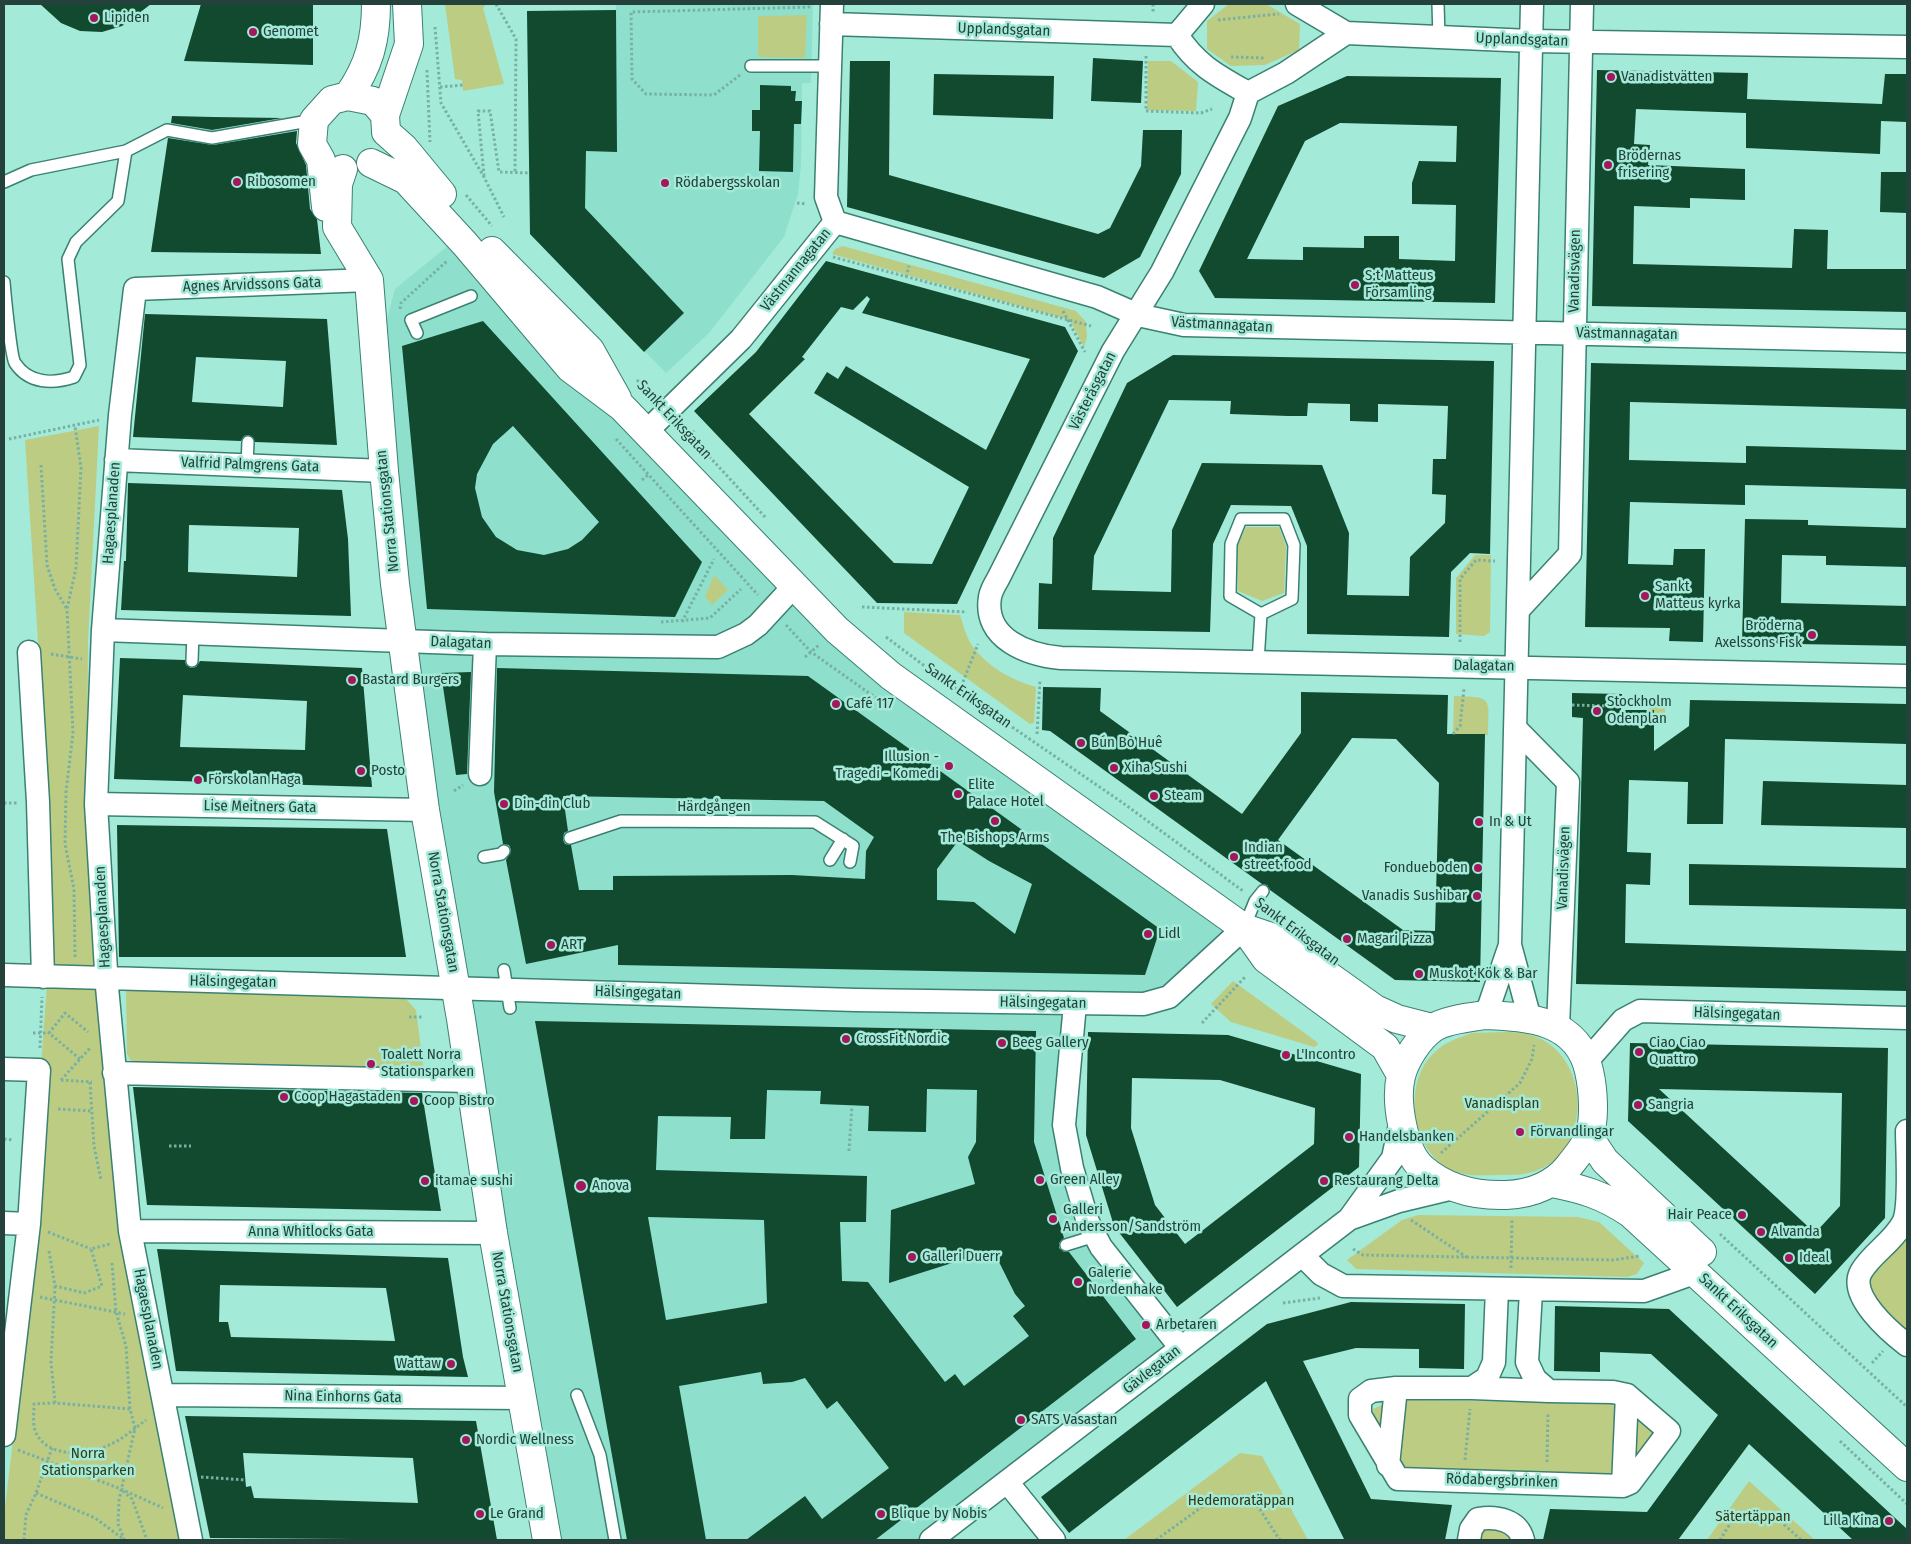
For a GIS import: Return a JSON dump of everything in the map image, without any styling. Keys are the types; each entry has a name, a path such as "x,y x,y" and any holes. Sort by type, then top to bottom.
{"main road":[{"path":"348,96 364,74 376,29 376,4"},
{"path":"386,123 373,101 348,96 332,100 314,120 312,144 332,164 357,168 371,162 381,150 386,123 408,44 407,4"},
{"name":"Sankt Eriksgatan","path":"386,123 404,148 479,237 590,350 622,407"},
{"name":"Sankt Eriksgatan","path":"371,162 406,180 465,244 570,368 622,407 795,584 837,630 891,676 1244,928 1277,939 1374,1009 1397,1019 1432,1028"},
{"name":"Norra Stationsgatan","path":"332,164 338,184 337,227 369,280 384,471 401,641 425,810 456,987 492,1234 547,1540"},
{"name":"Sankt Eriksgatan","path":"1244,928 1266,958 1384,1047 1401,1075"},
{"path":"1486,1015 1533,1030 1558,1028 1570,1037 1587,1062 1593,1110 1589,1137 1565,1171 1552,1183 1524,1194 1489,1196 1468,1193 1453,1188 1422,1168 1412,1154 1401,1120 1399,1093 1401,1075 1413,1051 1432,1028 1459,1019 1486,1015"},
{"name":"Sankt Eriksgatan","path":"1589,1137 1605,1161 1619,1175 1907,1441"},
{"name":"Sankt Eriksgatan","path":"1552,1183 1585,1189 1609,1198 1630,1213 1697,1272 1907,1467"}],"street":[{"path":"1532,4 1510,944 1533,1030"},
{"name":"Vanadisvägen","path":"1519,609 1570,554 1574,333 1581,228 1583,141 1582,4"},
{"path":"1199,8 1177,35 1188,52 1209,71 1248,93 1286,73 1346,33"},
{"path":"1291,8 1346,33"},
{"name":"Upplandsgatan","path":"835,222 826,197 828,66 831,14 1177,35"},
{"name":"Upplandsgatan","path":"1346,33 1531,40 1907,47"},
{"name":"Västeråsgatan","path":"1060,658 1042,656 1010,644 997,629 990,612 990,597 1113,351 1138,315 1162,272 1235,127 1248,93"},
{"name":"Västmannagatan","path":"646,432 741,339 835,222 1097,296 1138,315 1184,325 1907,341"},
{"name":"Agnes Arvidssons Gata","path":"135,289 369,280"},
{"name":"Hagaesplanaden","path":"135,289 120,415 103,630 96,804 106,979 107,1078 120,1233 148,1319 169,1399 189,1530"},
{"name":"Valfrid Palmgrens Gata","path":"116,460 384,471"},
{"name":"Dalagatan","path":"103,630 485,644 718,647 746,634 758,625 795,584"},
{"path":"480,774 485,644"},
{"path":"29,652 38,802 43,977"},
{"name":"Dalagatan","path":"1060,658 1907,676"},
{"name":"Vanadisvägen","path":"1516,729 1568,782 1558,1028"},
{"name":"Lise Meitners Gata","path":"96,804 425,810"},
{"name":"Hälsingegatan","path":"4,975 1075,1004 1144,1004 1169,997 1189,981 1244,928"},
{"path":"1486,1015 1510,944"},
{"path":"1075,1004 1064,1126 1072,1168 1088,1222 1101,1248 1180,1347"},
{"name":"Hälsingegatan","path":"1587,1062 1623,1020 1640,1011 1907,1018"},
{"path":"4,1069 46,1075 29,1224 6,1393 10,1442"},
{"path":"107,1078 470,1081"},
{"name":"Gävlegatan","path":"931,1540 1008,1483 1180,1347 1349,1219 1393,1158 1401,1120"},
{"path":"1907,1131 1906,1209 1904,1222 1860,1273 1858,1284 1861,1298 1895,1336 1907,1344"},
{"name":"Gävlegatan","path":"1349,1219 1399,1202 1453,1188"},
{"path":"4,1223 29,1224"},
{"name":"Anna Whitlocks Gata","path":"120,1233 152,1231 492,1234"},
{"path":"1302,1255 1321,1274 1343,1286 1644,1291 1697,1272"},
{"path":"1472,1394 1487,1378 1494,1362 1497,1289"},
{"path":"1531,1290 1527,1362 1548,1401"},
{"path":"1388,1465 1396,1388"},
{"name":"Rödabergsbrinken","path":"1623,1486 1398,1479 1360,1415 1360,1399 1371,1391 1396,1388 1548,1401 1613,1392 1627,1395"},
{"path":"1627,1395 1669,1431 1630,1483 1623,1486 1627,1395"},
{"name":"Nina Einhorns Gata","path":"169,1399 522,1398"},
{"path":"1008,1483 1054,1540"},
{"path":"1468,1540 1471,1529 1478,1519 1484,1518 1511,1522 1516,1525 1523,1540"}],"lane":[{"path":"1438,4 1439,37"},
{"path":"751,66 828,66"},
{"path":"4,182 31,170 126,151 167,130 212,138 314,120"},
{"path":"4,282 14,362 32,379 51,382 74,376 80,365 68,259 76,242 118,201 126,151"},
{"path":"417,333 411,320 471,296"},
{"path":"247,464 248,442"},
{"path":"1241,519 1284,520 1294,546 1292,599 1261,614 1230,596 1231,544 1241,519"},
{"path":"1258,662 1261,614"},
{"path":"192,633 192,661"},
{"name":"Härdgången","path":"570,838 621,821 815,822 853,846 850,862"},
{"path":"830,860 842,840"},
{"path":"484,857 501,854 504,851"},
{"path":"1244,928 1255,901 1263,891"},
{"path":"1066,1245 1095,1236"},
{"path":"577,1395 600,1455 615,1540"}],"path":[{"path":"496,4 516,40 515,172"},
{"path":"1153,4 1153,13"},
{"path":"751,66 714,95 646,94 632,79 631,12 804,7"},
{"path":"1199,8 1207,21 1291,8"},
{"path":"434,22 441,103 484,177 504,217"},
{"path":"1146,53 1146,111 1201,113 1212,109"},
{"path":"426,60 430,144"},
{"path":"440,88 462,85"},
{"path":"484,177 478,111 490,111 499,172 530,172"},
{"path":"465,193 487,218"},
{"path":"825,255 1069,322 1091,326"},
{"path":"399,318 401,303 451,257"},
{"path":"906,277 911,260"},
{"path":"1062,308 1085,352"},
{"name":"Sankt Eriksgatan","path":"630,373 769,521"},
{"path":"9,439 120,415"},
{"path":"75,426 81,468 76,568 67,610 73,733 66,792 65,844 74,890 75,965"},
{"path":"689,436 696,430"},
{"path":"40,465 47,565 55,589 67,610"},
{"path":"642,480 648,475"},
{"path":"682,622 714,559"},
{"path":"1460,642 1460,579 1476,560 1495,561"},
{"path":"652,622 682,622 710,618 741,588"},
{"path":"862,607 967,612"},
{"name":"Sankt Eriksgatan","path":"879,631 942,679 1122,803 1255,901"},
{"path":"962,682 978,644"},
{"path":"29,652 70,656 101,664"},
{"path":"1038,734 1040,680"},
{"path":"1453,734 1460,726 1464,689"},
{"path":"1572,705 1608,706"},
{"path":"43,977 41,1033 46,1075 61,1080 90,1082 107,1078"},
{"path":"1202,1023 1245,977"},
{"path":"49,1033 65,1013 92,1036"},
{"path":"409,1016 424,1017"},
{"path":"88,1032 92,1027"},
{"path":"1439,1155 1520,1083 1532,1059 1533,1030"},
{"path":"33,1032 49,1033 80,1059"},
{"path":"61,1080 97,1039"},
{"path":"90,1082 94,1146 102,1183"},
{"path":"849,1151 852,1105"},
{"path":"170,1146 191,1146"},
{"path":"1511,1259 1512,1211"},
{"path":"1410,1219 1469,1258"},
{"path":"1716,1230 1907,1407"},
{"path":"48,1241 46,1232 91,1249 110,1244 120,1233"},
{"path":"110,1244 116,1312 126,1346 130,1409 135,1428 121,1489 118,1524 124,1540"},
{"path":"55,1286 84,1293 102,1286 91,1249"},
{"path":"1353,1249 1362,1255 1511,1259 1613,1260 1644,1255"},
{"path":"49,1250 55,1286 51,1362 55,1403"},
{"path":"36,1296 148,1319"},
{"path":"1872,1363 1880,1353"},
{"path":"1464,1468 1472,1394"},
{"path":"130,1409 55,1403 34,1404 34,1426 38,1436 52,1448 67,1453 82,1453 110,1445 135,1428 169,1399"},
{"path":"1546,1471 1548,1401"},
{"path":"10,1442 47,1462 121,1489 189,1530"},
{"path":"24,1540 26,1515 52,1448"},
{"path":"197,1477 246,1480"},
{"path":"121,1489 132,1499 147,1540"},
{"path":"36,1493 95,1518 124,1540"},
{"path":"1156,1540 1217,1496 1251,1496 1280,1540"},
{"path":"1720,1540 1736,1518 1756,1512 1775,1516 1801,1540"}],"shaded area":[{"name":"Rödabergsskolan","path":"616,4 813,4 811,83 802,83 801,165 798,194 784,237 709,333 666,373 530,234 527,11 616,10"},
{"path":"449,245 835,634 1239,928 1168,995 1074,1001 1066,1130 1086,1223 1178,1346 932,1540 538,1540 460,1084 383,334 395,289"}],"green space":[{"path":"445,4 487,4 483,8 504,84 463,91 462,80 455,79"},
{"path":"1229,4 1266,4 1300,24 1299,50 1265,65 1231,66 1207,49 1207,21"},
{"path":"807,15 805,58 758,57 758,16"},
{"path":"1148,61 1171,61 1198,82 1196,111 1147,110"},
{"path":"843,246 1076,311 1086,322 1087,337 1084,347 1070,320 832,254 835,249"},
{"name":"Norra Stationsparken","path":"99,426 88,641 87,799 101,954 182,1540 4,1540 4,1516 13,1440 48,971 39,657 25,440"},
{"path":"1246,527 1279,527 1286,546 1284,593 1262,601 1238,591 1237,546"},
{"path":"1475,555 1491,555 1490,632 1484,636 1456,634 1456,578"},
{"path":"714,575 728,590 712,605 705,597"},
{"path":"904,612 960,615 969,641 984,659 1008,676 1036,687 1034,723 1030,724 904,633"},
{"path":"1454,696 1476,697 1486,702 1489,713 1488,735 1453,734"},
{"path":"1650,699 1665,699 1665,722 1654,722 1654,710 1649,710"},
{"path":"1233,981 1317,1042 1318,1045 1314,1047 1231,1022 1211,1004"},
{"path":"126,990 406,999 416,1010 424,1072 139,1064 131,1061 127,1054"},
{"name":"Vanadisplan","path":"1512,1032 1536,1037 1548,1043 1566,1063 1576,1088 1577,1116 1568,1146 1546,1166 1529,1173 1510,1175 1465,1174 1454,1171 1439,1162 1428,1149 1420,1134 1415,1098 1418,1081 1424,1065 1443,1046 1472,1033"},
{"path":"1418,1215 1578,1217 1599,1222 1644,1263 1637,1274 1627,1277 1356,1269 1347,1260 1402,1220"},
{"path":"1907,1234 1907,1335 1879,1309 1870,1293 1870,1284 1872,1275"},
{"path":"1393,1400 1625,1403 1659,1430 1635,1461 1615,1474 1404,1468 1374,1421 1373,1409"},
{"name":"Hedemoratäppan","path":"1240,1453 1262,1456 1308,1540 1124,1540"},
{"name":"Sätertäppan","path":"1749,1481 1815,1540 1707,1540"},
{"path":"1486,1528 1508,1531 1510,1540 1480,1540"}],"building":[{"name":"Lipiden","path":"40,4 151,4 122,26 102,32 80,31 61,23"},
{"name":"Genomet","path":"201,4 313,4 313,65 184,61"},
{"path":"616,10 617,152 586,151 585,208 684,313 644,352 530,234 527,11"},
{"path":"1093,58 1143,61 1141,103 1091,101"},
{"path":"850,61 890,61 889,175 1098,234 1110,228 1141,166 1143,130 1182,130 1181,174 1140,257 1104,278 847,207"},
{"path":"1597,70 1748,73 1747,99 1882,104 1885,74 1907,74 1907,122 1881,121 1880,154 1746,148 1746,113 1636,109 1634,144 1650,145 1648,165 1745,169 1745,200 1690,198 1690,208 1634,206 1633,264 1792,268 1794,229 1828,230 1827,269 1907,269 1907,312 1592,306"},
{"path":"934,74 1054,76 1053,119 933,115"},
{"path":"1347,76 1501,78 1495,303 1215,298 1199,271 1278,106","holes":["1340,123 1457,126 1456,162 1419,161 1412,183 1412,204 1456,205 1455,261 1399,259 1399,236 1364,236 1364,248 1303,247 1303,260 1247,259 1305,141"]},
{"path":"760,85 791,86 791,91 796,91 795,101 802,101 801,124 794,124 793,172 759,171 760,131 752,131 752,110 760,110"},
{"path":"172,116 282,118 212,130 171,123"},
{"name":"Ribosomen","path":"297,131 296,143 306,165 310,209 317,219 321,254 151,252 168,138 213,145"},
{"path":"1881,172 1907,172 1907,213 1880,212"},
{"path":"826,261 1065,327 1078,351 957,604 877,603 694,411 756,352","holes":["867,296 870,299 862,313 1030,359 986,450 846,366 838,379 827,372 814,393 969,487 932,564 894,563 749,414 805,359 802,357 841,307 853,310"]},
{"path":"145,314 327,319 337,445 255,442 249,435 244,436 241,441 133,437","holes":["196,357 286,361 283,407 192,402"]},
{"path":"483,321 702,562 675,617 427,609 402,346","holes":["513,426 599,522 582,540 568,549 544,555 517,550 496,537 482,517 475,488 477,474 493,444"]},
{"path":"1173,355 1494,361 1490,554 1470,553 1451,572 1449,637 1307,634 1307,546 1291,506 1231,505 1213,544 1210,632 1038,629 1039,583 1052,584 1053,538 1127,383","holes":["1169,400 1231,401 1230,414 1288,416 1307,416 1308,403 1350,404 1350,421 1378,422 1378,404 1448,406 1446,459 1433,459 1432,494 1446,495 1445,523 1410,557 1409,596 1347,595 1349,533 1322,465 1202,463 1172,530 1171,592 1092,590 1094,556"]},
{"path":"1591,363 1907,370 1907,409 1630,402 1629,460 1746,463 1746,446 1907,450 1907,489 1745,485 1745,505 1630,502 1628,564 1673,565 1674,549 1705,549 1703,642 1669,641 1670,628 1585,627"},
{"path":"128,483 342,490 348,539 351,616 121,610 124,561 126,561","holes":["189,525 299,528 297,577 188,572"]},
{"path":"1745,519 1808,520 1808,525 1907,528 1907,567 1826,565 1826,556 1782,555 1781,603 1907,606 1907,646 1742,643"},
{"path":"120,658 185,660 186,665 191,668 196,667 200,661 362,668 372,787 114,779","holes":["183,695 307,701 305,750 180,747"]},
{"path":"497,668 808,676 1160,929 1145,975 618,965 618,945 526,964 506,860 511,850 509,845 503,844 494,792","holes":["563,796 824,801 874,837 866,851 865,879 792,875 613,876 613,890 579,890 571,845 565,844 563,840 564,833 568,831","958,841 989,861 1032,884 1015,934 974,902 937,900 937,869"]},
{"path":"471,672 467,774 456,775 441,673"},
{"path":"1043,687 1101,688 1100,711 1242,814 1301,733 1301,692 1448,695 1447,734 1485,734 1480,982 1395,980 1270,890 1267,885 1262,884 1050,731 1042,730","holes":["1352,738 1396,739 1439,783 1435,931 1403,930 1278,840"]},
{"path":"1572,693 1622,694 1621,710 1654,710 1654,751 1689,726 1690,700 1907,704 1907,744 1725,739 1723,824 1687,824 1688,782 1629,780 1627,852 1651,853 1650,885 1626,884 1625,943 1907,951 1907,991 1576,984 1583,718 1572,717"},
{"path":"1763,781 1907,785 1907,828 1761,825"},
{"path":"117,825 387,829 406,957 119,957"},
{"path":"1689,864 1907,868 1907,909 1689,905"},
{"path":"535,1021 1036,1031 1034,1142 1064,1238 1059,1243 1059,1248 1064,1252 1069,1252 1136,1339 875,1540 746,1540 805,1496 822,1519 889,1468 837,1401 827,1409 805,1378 792,1382 763,1384 761,1372 679,1386 706,1540 627,1540","holes":["927,1089 977,1090 976,1142 968,1157 975,1184 891,1210 889,1283 993,1250 1015,1294 1025,1306 1013,1316 1029,1336 964,1386 955,1374 945,1382 868,1282 842,1281 840,1222 866,1222 867,1176 656,1170 658,1116 731,1117 730,1139 765,1139 767,1090 821,1091 820,1104 869,1106 868,1131 926,1132","648,1217 764,1220 767,1303 666,1320"]},
{"path":"1088,1032 1228,1035 1361,1074 1359,1167 1177,1307 1114,1226 1086,1135","holes":["1132,1078 1220,1080 1315,1108 1314,1144 1185,1244 1155,1205 1131,1128"]},
{"path":"1630,1043 1888,1048 1885,1218 1815,1294 1628,1121","holes":["1659,1089 1842,1093 1840,1206 1815,1233"]},
{"path":"133,1087 422,1093 441,1211 147,1205"},
{"path":"157,1249 448,1258 463,1357 468,1377 176,1371","holes":["220,1285 386,1288 395,1341 231,1337 228,1322 219,1322"]},
{"path":"1351,1302 1465,1304 1464,1369 1419,1368 1419,1349 1356,1348 1303,1361 1371,1499 1452,1505 1445,1540 1344,1539 1266,1381 1069,1533 1041,1497 1267,1324"},
{"path":"1555,1306 1669,1309 1907,1529 1907,1540 1853,1540 1749,1444 1678,1540 1543,1540 1550,1509 1647,1512 1718,1415 1651,1354 1600,1352 1600,1372 1554,1371"},
{"path":"185,1416 476,1421 497,1540 210,1538","holes":["243,1453 413,1458 418,1503 254,1498 251,1486 246,1487"]}],"place":[{"name":"Lipiden","path":"94,18"},
{"name":"Genomet","path":"253,32"},
{"name":"Vanadistvätten","path":"1611,77"},
{"name":"Brödernas frisering","path":"1608,165"},
{"name":"Ribosomen","path":"237,182"},
{"name":"Rödabergsskolan","path":"665,183"},
{"name":"S:t Matteus Församling","path":"1355,285"},
{"name":"Sankt Matteus kyrka","path":"1645,596"},
{"name":"Bröderna Axelssons Fisk","path":"1812,635"},
{"name":"Bastard Burgers","path":"352,680"},
{"name":"Café 117","path":"836,704"},
{"name":"Stockholm Odenplan","path":"1597,711"},
{"name":"Bún Bò Huê","path":"1081,743"},
{"name":"Illusion - Tragedi - Komedi","path":"949,766"},
{"name":"Xiha Sushi","path":"1114,768"},
{"name":"Posto","path":"361,771"},
{"name":"Förskolan Haga","path":"198,780"},
{"name":"Elite Palace Hotel","path":"958,794"},
{"name":"Steam","path":"1154,796"},
{"name":"Din-din Club","path":"504,804"},
{"name":"The Bishops Arms","path":"995,821"},
{"name":"In & Ut","path":"1479,822"},
{"name":"Indian street food","path":"1234,857"},
{"name":"Fondueboden","path":"1478,868"},
{"name":"Vanadis Sushibar","path":"1477,896"},
{"name":"Lidl","path":"1148,934"},
{"name":"Magari Pizza","path":"1347,939"},
{"name":"ART","path":"551,945"},
{"name":"Muskot Kök & Bar","path":"1419,974"},
{"name":"CrossFit Nordic","path":"846,1039"},
{"name":"Beeg Gallery","path":"1002,1043"},
{"name":"Ciao Ciao Quattro","path":"1639,1052"},
{"name":"L'Incontro","path":"1286,1055"},
{"name":"Toalett Norra Stationsparken","path":"371,1064"},
{"name":"Coop Hagastaden","path":"284,1097"},
{"name":"Coop Bistro","path":"414,1101"},
{"name":"Sangria","path":"1638,1105"},
{"name":"Förvandlingar","path":"1520,1132"},
{"name":"Handelsbanken","path":"1349,1137"},
{"name":"Green Alley","path":"1040,1180"},
{"name":"itamae sushi","path":"425,1181"},
{"name":"Restaurang Delta","path":"1324,1181"},
{"name":"Anova","path":"581,1186"},
{"name":"Hair Peace","path":"1742,1215"},
{"name":"Galleri Andersson/Sandström","path":"1053,1219"},
{"name":"Alvanda","path":"1761,1232"},
{"name":"Galleri Duerr","path":"912,1257"},
{"name":"Ideal","path":"1789,1258"},
{"name":"Galerie Nordenhake","path":"1078,1282"},
{"name":"Arbetaren","path":"1146,1325"},
{"name":"Wattaw","path":"451,1364"},
{"name":"SATS Vasastan","path":"1021,1420"},
{"name":"Nordic Wellness","path":"466,1440"},
{"name":"Le Grand","path":"480,1514"},
{"name":"Blique by Nobis","path":"881,1514"},
{"name":"Lilla Kina","path":"1889,1521"}]}
